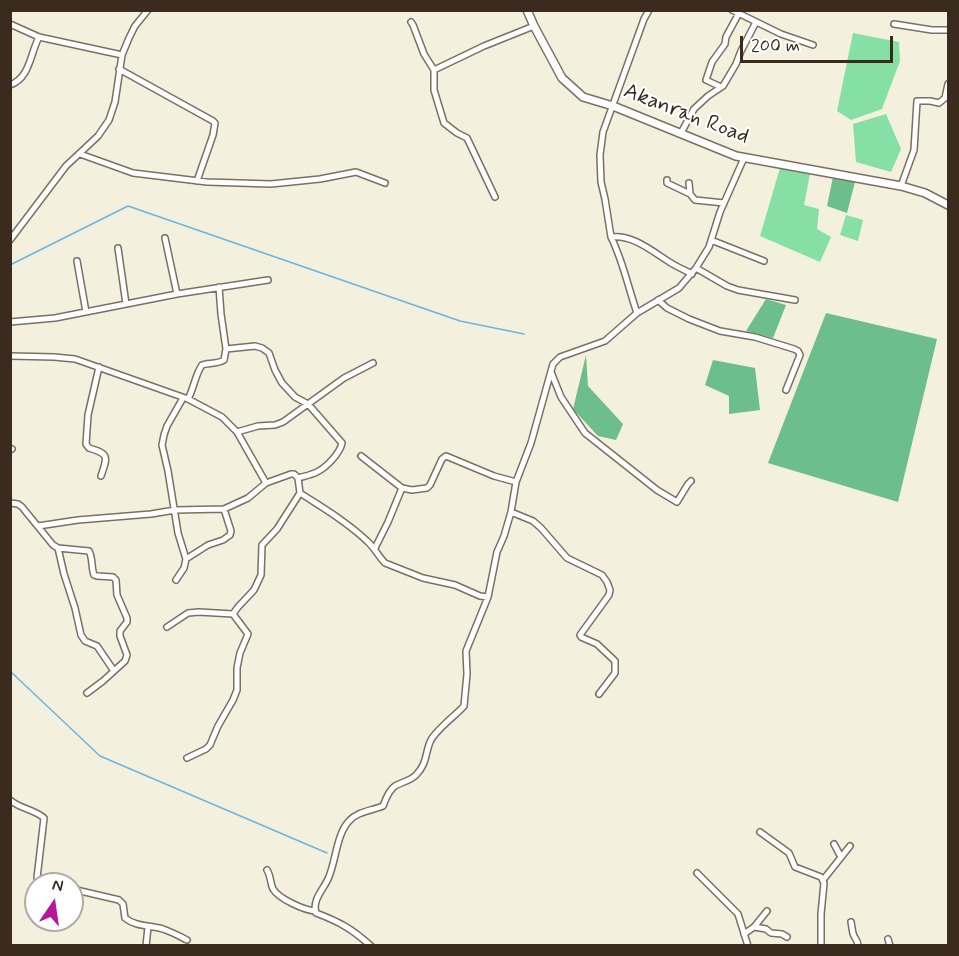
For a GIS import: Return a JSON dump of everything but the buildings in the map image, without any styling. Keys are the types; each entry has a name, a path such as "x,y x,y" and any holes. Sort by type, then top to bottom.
{"main road":[{"name":"Akanran Road","path":"527,10 562,78 583,98 613,106 736,156 901,186 925,193 948,205"}],"street":[{"path":"10,240 66,166 98,136 109,120 122,55 135,26 148,10"},
{"path":"637,313 626,282 620,255 611,237 606,199 601,182 600,155 603,132 649,10"},
{"path":"732,10 781,34 813,45"},
{"path":"721,87 706,80 712,62 725,44 726,37 739,13"},
{"path":"411,22 424,54 434,70 434,90 444,123 467,138 495,197"},
{"path":"681,133 694,109 721,87 736,64 756,22"},
{"path":"10,24 39,38 122,55"},
{"path":"894,24 948,30"},
{"path":"434,70 484,46 534,26"},
{"path":"10,85 24,76 39,38"},
{"path":"119,69 213,120 215,123 213,135 197,181"},
{"path":"901,186 914,150 917,101 939,103 945,98 948,84"},
{"path":"80,153 133,173 197,181 271,184 320,179 356,172 385,183"},
{"path":"315,911 319,893 328,879 340,838 348,822 368,810 383,806 389,792 416,775 427,758 432,738 464,705 467,674 466,651 488,597 497,552 511,512 516,482 531,443 553,364 560,357 605,341 637,313 679,288 692,274 709,247 744,158"},
{"path":"667,180 667,183 690,194"},
{"path":"689,183 690,194 694,200 724,204"},
{"path":"611,237 624,237 636,242 692,274"},
{"path":"165,238 177,294"},
{"path":"711,240 764,261"},
{"path":"118,248 126,304"},
{"path":"77,261 86,312"},
{"path":"696,268 738,290 795,300"},
{"path":"10,322 55,318 177,294 268,280"},
{"path":"176,580 184,568 186,559 178,533 162,445 167,426 195,383 199,368 202,365 224,360 226,348 219,288"},
{"path":"658,300 667,308 720,331 755,338 798,351 800,355 786,390"},
{"path":"226,348 255,346 269,353 282,383 295,397 308,404 342,445 323,468 298,478"},
{"path":"10,356 75,359 186,399 222,417 237,432 266,483"},
{"path":"237,432 283,422 344,378 374,363"},
{"path":"99,367 88,416 86,444 89,448 104,453 106,463 101,476"},
{"path":"551,372 561,397 585,433 631,471 675,501 679,500 691,482"},
{"path":"361,456 402,488 412,490 427,488 430,485 442,459 446,456 494,476 516,482"},
{"path":"38,526 175,510 224,509 248,498 266,483 294,474 298,478 300,493 277,529 262,545 261,575 254,590 233,615"},
{"path":"375,548 402,488"},
{"path":"300,493 343,521 375,548 380,559 385,563 423,578 455,585 488,597"},
{"path":"10,503 22,507 53,545 58,548 89,551 94,575 113,577 116,580 117,595 128,618 120,631 127,655 123,664 87,693"},
{"path":"186,559 208,544 223,540 230,535 231,531 224,509"},
{"path":"511,512 533,521 567,558 600,573 607,582 609,595 580,635 581,638 597,644 615,661 615,673 599,694"},
{"path":"58,548 81,635 85,641 98,646 114,671"},
{"path":"167,627 188,613 199,612 233,615 248,634 237,668 237,690 225,717 218,726 210,745 186,758"},
{"path":"10,800 16,806 40,814 44,818 38,872"},
{"path":"760,832 789,853 795,867 821,877 823,880 821,945"},
{"path":"834,844 841,857"},
{"path":"823,880 850,846"},
{"path":"267,870 274,892 297,906 339,922 371,945"},
{"path":"697,873 738,914 748,945"},
{"path":"84,892 119,900 123,904 125,919 168,931 187,940"},
{"path":"744,934 754,927 767,911"},
{"path":"852,922 854,937 858,940 858,945"},
{"path":"146,945 148,927"},
{"path":"754,927 787,937"}],"green space":[{"path":"853,33 899,42 900,61 882,109 851,120 837,111"},
{"path":"886,114 901,149 891,172 856,162 853,124"},
{"path":"780,168 810,174 804,205 819,209 817,229 831,237 820,262 760,236"},
{"path":"833,177 855,182 847,213 827,206"},
{"path":"846,215 863,220 858,241 840,235"},
{"path":"766,299 786,305 773,338 746,331"},
{"path":"826,313 937,339 898,502 768,463"},
{"path":"586,355 588,386 623,424 616,440 598,436 573,409"},
{"path":"713,360 755,368 760,410 729,414 729,396 705,385"}],"waterway":[{"path":"10,265 128,206 460,321 524,334"},
{"path":"10,671 100,756 327,853"}]}
